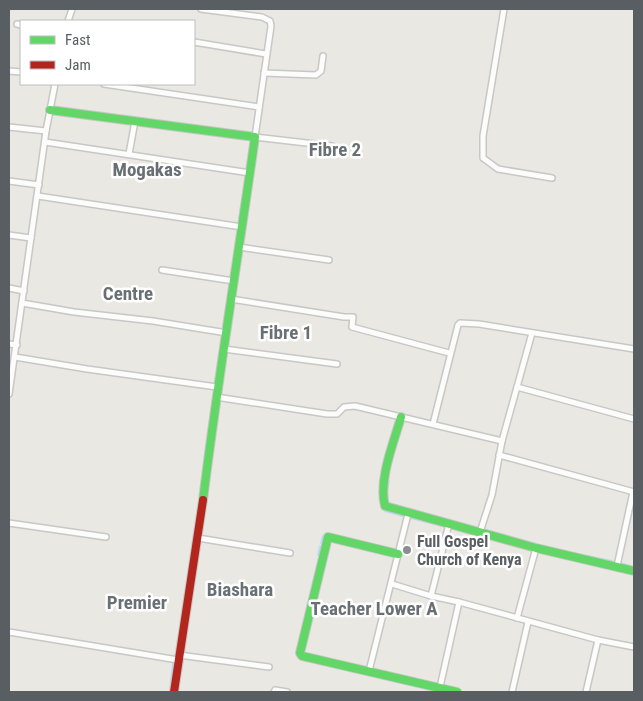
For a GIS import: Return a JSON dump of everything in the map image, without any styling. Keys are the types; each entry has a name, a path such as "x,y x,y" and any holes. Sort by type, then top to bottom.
{"street":[{"path":"174,692 198,538 217,387 227,333 271,26 270,21 262,17 201,9"},
{"path":"253,16 254,9"},
{"path":"504,9 484,136 483,158 498,169 552,178"},
{"path":"195,42 266,54"},
{"path":"264,73 316,75 321,71 323,56"},
{"path":"9,394 10,374 17,345 46,131 55,85"},
{"path":"111,85 259,107"},
{"path":"50,110 332,146"},
{"path":"129,154 135,121"},
{"path":"9,127 46,131"},
{"path":"45,142 250,173"},
{"path":"9,181 39,186"},
{"path":"38,196 242,227"},
{"path":"9,235 32,238"},
{"path":"239,247 328,260"},
{"path":"162,270 234,281"},
{"path":"9,288 24,291"},
{"path":"231,299 353,317 352,327 449,352"},
{"path":"22,303 227,333"},
{"path":"433,424 449,352 458,325 463,323 634,349"},
{"path":"480,532 492,496 502,441 532,333"},
{"path":"9,344 17,345"},
{"path":"224,349 337,364"},
{"path":"15,357 87,370 217,387"},
{"path":"518,387 634,419"},
{"path":"216,397 327,414 337,414 344,408 355,406 502,441"},
{"path":"401,417 382,496 385,506 408,514 536,548 634,571"},
{"path":"499,455 634,492 617,566"},
{"path":"369,671 408,514"},
{"path":"9,523 106,537"},
{"path":"431,596 449,524"},
{"path":"398,554 332,536 328,537 300,653 302,656 456,692"},
{"path":"198,538 290,554"},
{"path":"517,618 536,548"},
{"path":"392,584 528,622 634,647"},
{"path":"440,687 460,602"},
{"path":"512,692 528,622"},
{"path":"9,632 179,657 269,666"},
{"path":"586,692 598,640"},
{"path":"274,692 277,690 287,692"}],"waterway":[{"path":"387,490 389,481"},
{"path":"381,507 385,511 403,516"},
{"path":"408,523 411,518 435,524"},
{"path":"321,543 323,536"},
{"path":"318,555 320,546"},
{"path":"587,556 612,561"},
{"path":"620,563 630,566"},
{"path":"389,599 392,590"},
{"path":"170,692 173,662"}],"traffic: fast":[{"path":"50,110 255,137 203,500"},
{"path":"401,417 385,473 383,496 385,506 536,548 634,571"},
{"path":"398,554 328,537 300,653 302,656 457,692"}],"traffic: jam":[{"path":"174,692 203,500"}],"place":[{"name":"Full Gospel Church of Kenya","path":"407,550"}],"district":[{"name":"Fibre 2","path":"335,149"},
{"name":"Mogakas","path":"147,169"},
{"name":"Centre","path":"128,293"},
{"name":"Fibre 1","path":"286,332"},
{"name":"Biashara","path":"240,589"},
{"name":"Premier","path":"137,602"},
{"name":"Teacher Lower A","path":"374,608"}]}
